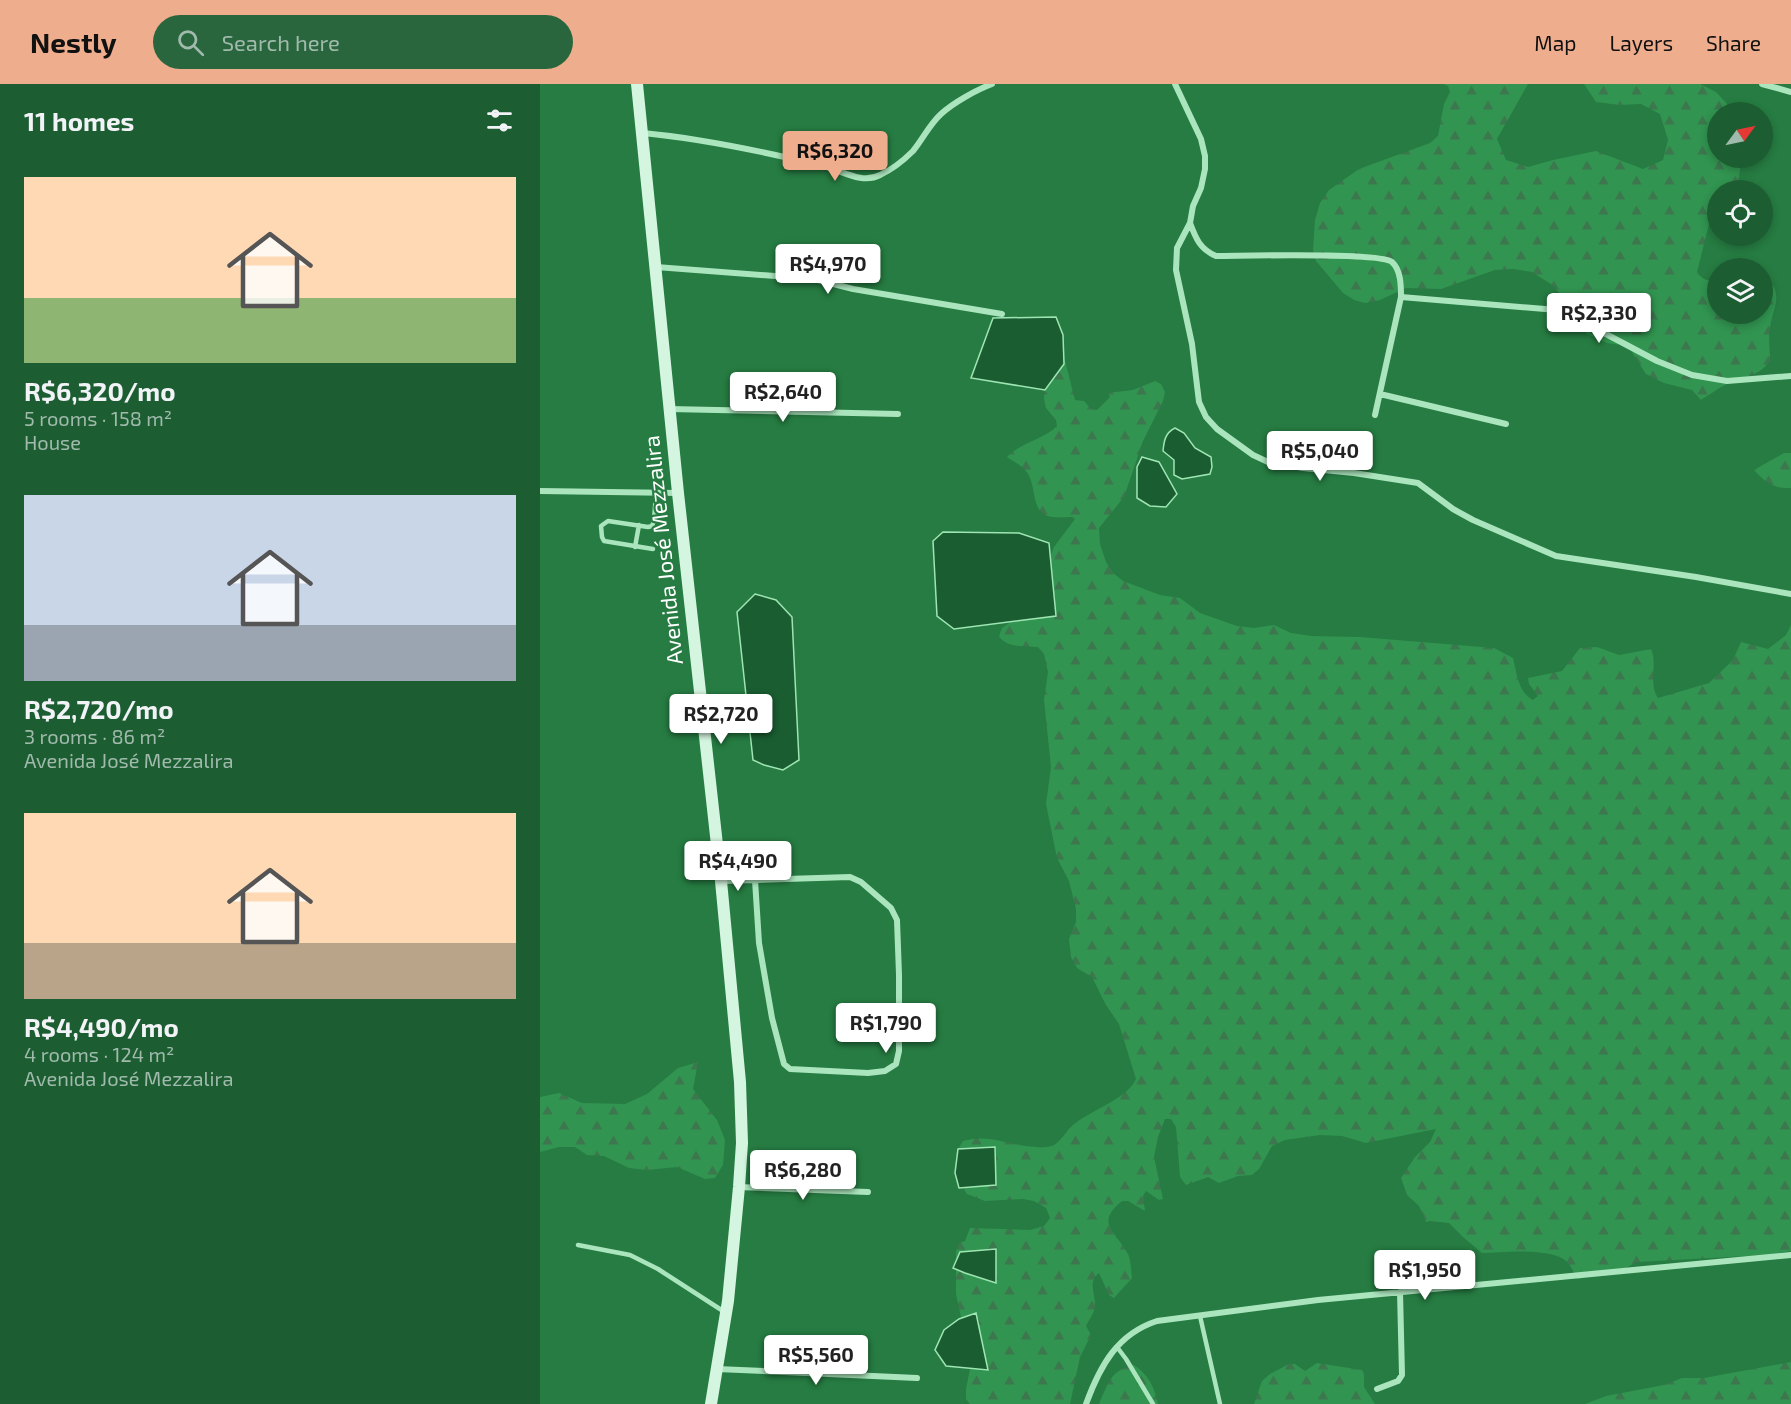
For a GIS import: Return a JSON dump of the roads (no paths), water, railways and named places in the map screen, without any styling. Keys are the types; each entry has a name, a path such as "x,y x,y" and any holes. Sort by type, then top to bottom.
{"main road":[{"name":"Avenida José Mezzalira","path":"637,84 740,1082 742,1143 739,1187 726,1312 711,1404"}],"street":[{"path":"642,133 731,145 830,168 864,179 872,178 890,169 913,151 942,112 992,84"},
{"path":"1175,84 1201,139 1205,156 1205,169 1190,223 1177,248 1176,270 1192,344 1199,402 1206,417 1216,429 1253,455 1268,462 1418,483 1453,509 1473,520 1556,555 1791,594"},
{"path":"1762,84 1791,92"},
{"path":"1190,223 1199,245 1216,256 1359,256 1388,260 1394,264 1401,284 1401,297 1375,415"},
{"path":"655,267 814,279 853,289 1002,314"},
{"path":"1401,297 1557,310 1657,361 1708,379 1749,380 1791,376"},
{"path":"1380,394 1506,424"},
{"path":"669,409 898,414"},
{"path":"540,491 678,493"},
{"path":"720,881 850,877 861,882 891,908 897,920 899,975 899,1051 896,1064 885,1071 868,1073 790,1069 784,1064 772,1018 759,943 754,880"},
{"path":"739,1187 868,1192"},
{"path":"1086,1404 1096,1376 1107,1358 1135,1330 1157,1321 1317,1300 1791,1255"},
{"path":"1377,1389 1398,1381 1402,1375 1400,1292"},
{"path":"717,1369 918,1378"}],"lane":[{"path":"653,549 604,541 602,526 608,521 652,526 656,493"},
{"path":"636,547 639,525"},
{"path":"578,1245 630,1255 658,1269 726,1312"},
{"path":"1200,1316 1220,1404"},
{"path":"1117,1347 1153,1404"}]}
